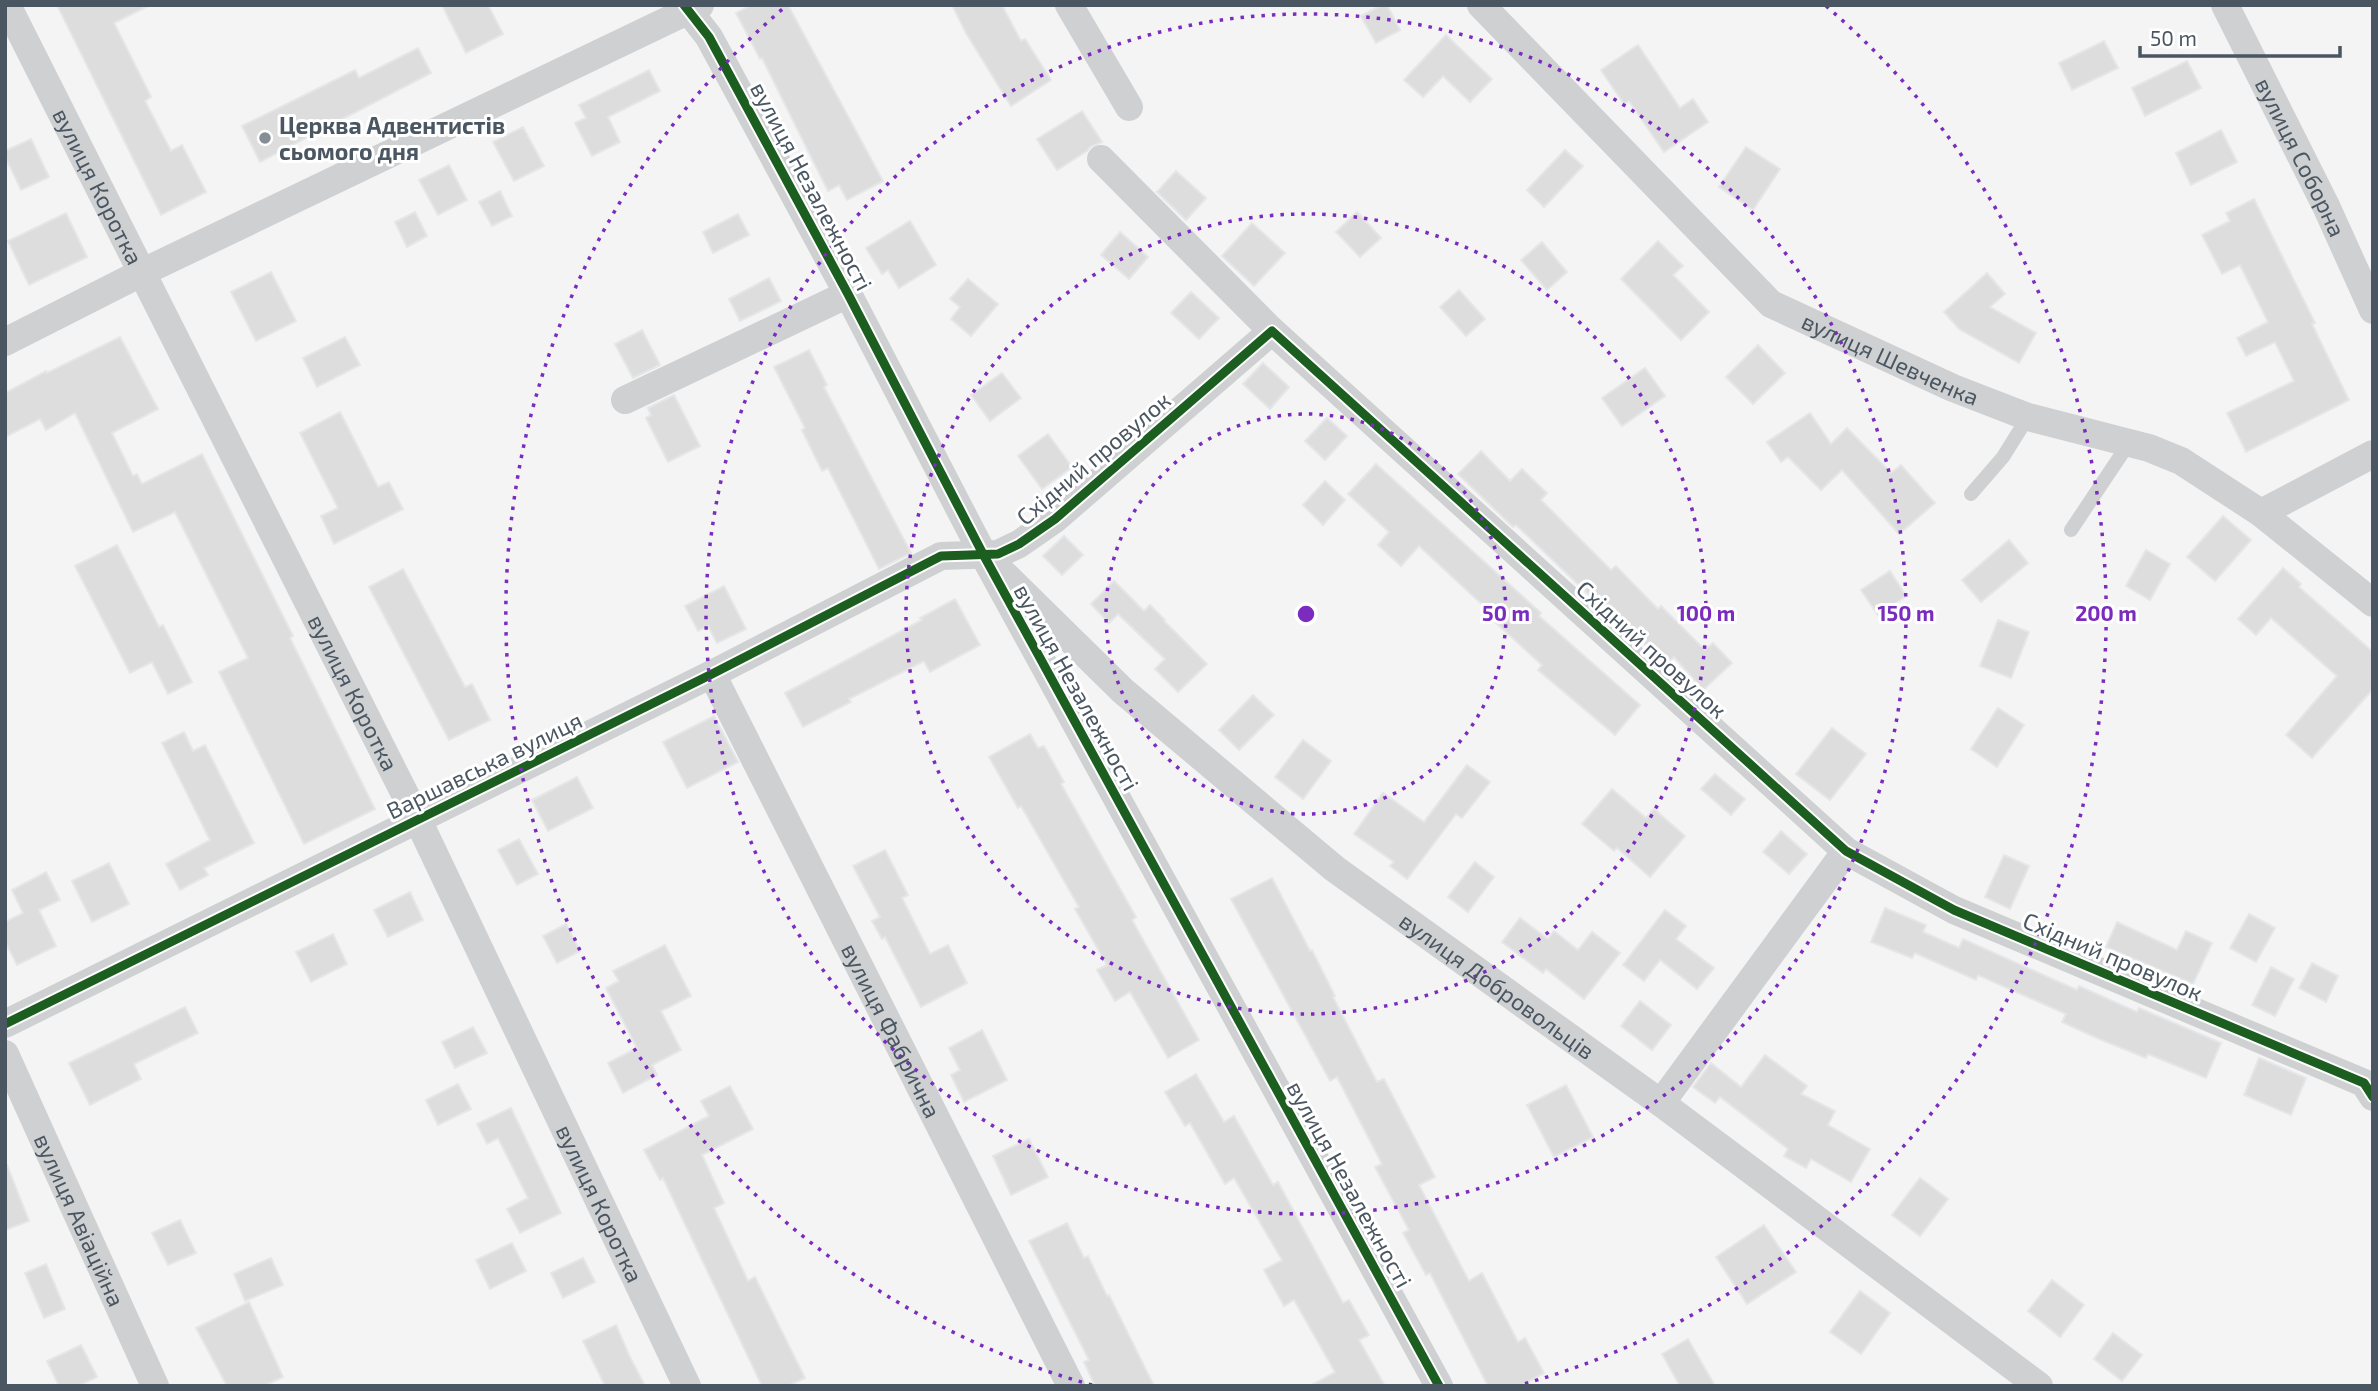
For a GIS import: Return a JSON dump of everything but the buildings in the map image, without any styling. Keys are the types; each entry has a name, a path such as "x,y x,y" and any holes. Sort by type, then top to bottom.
{"street":[{"name":"вулиця Коротка","path":"7,5 418,820 687,1386"},
{"path":"1069,5 1129,107"},
{"name":"вулиця Шевченка","path":"1481,5 1771,304 1953,388 2028,417 2149,448 2181,461 2261,513 2373,603"},
{"name":"вулиця Соборна","path":"2225,5 2326,206 2373,310"},
{"path":"5,342 141,273 691,7"},
{"name":"вулиця Незалежності","path":"691,7 848,294 983,554 1439,1386"},
{"path":"1101,159 1272,331"},
{"path":"625,400 848,294"},
{"name":"Східний провулок","path":"983,554 998,554 1019,544 1055,519 1272,331 1846,851 1954,910 2364,1083 2373,1097"},
{"path":"2261,513 2373,454"},
{"name":"Варшавська вулиця","path":"5,1024 712,674 941,556 983,554"},
{"name":"вулиця Добровольців","path":"983,554 1123,691 1335,869 1661,1103 2039,1386"},
{"name":"вулиця Фабрична","path":"712,674 1071,1386"},
{"path":"1661,1103 1846,851"},
{"name":"вулиця Авіаційна","path":"5,1054 155,1386"}],"lane":[{"path":"1971,494 2003,457 2028,417"},
{"path":"2071,530 2129,443"}],"cycle path":[{"path":"684,5 709,37 848,294 983,554 1439,1386"},
{"path":"5,1024 712,674 941,556 998,554 1019,544 1055,519 1272,331 1846,851 1954,910 2364,1083 2373,1097"}],"place":[{"name":"Церква Адвентистів сьомого дня","path":"265,138"}]}
